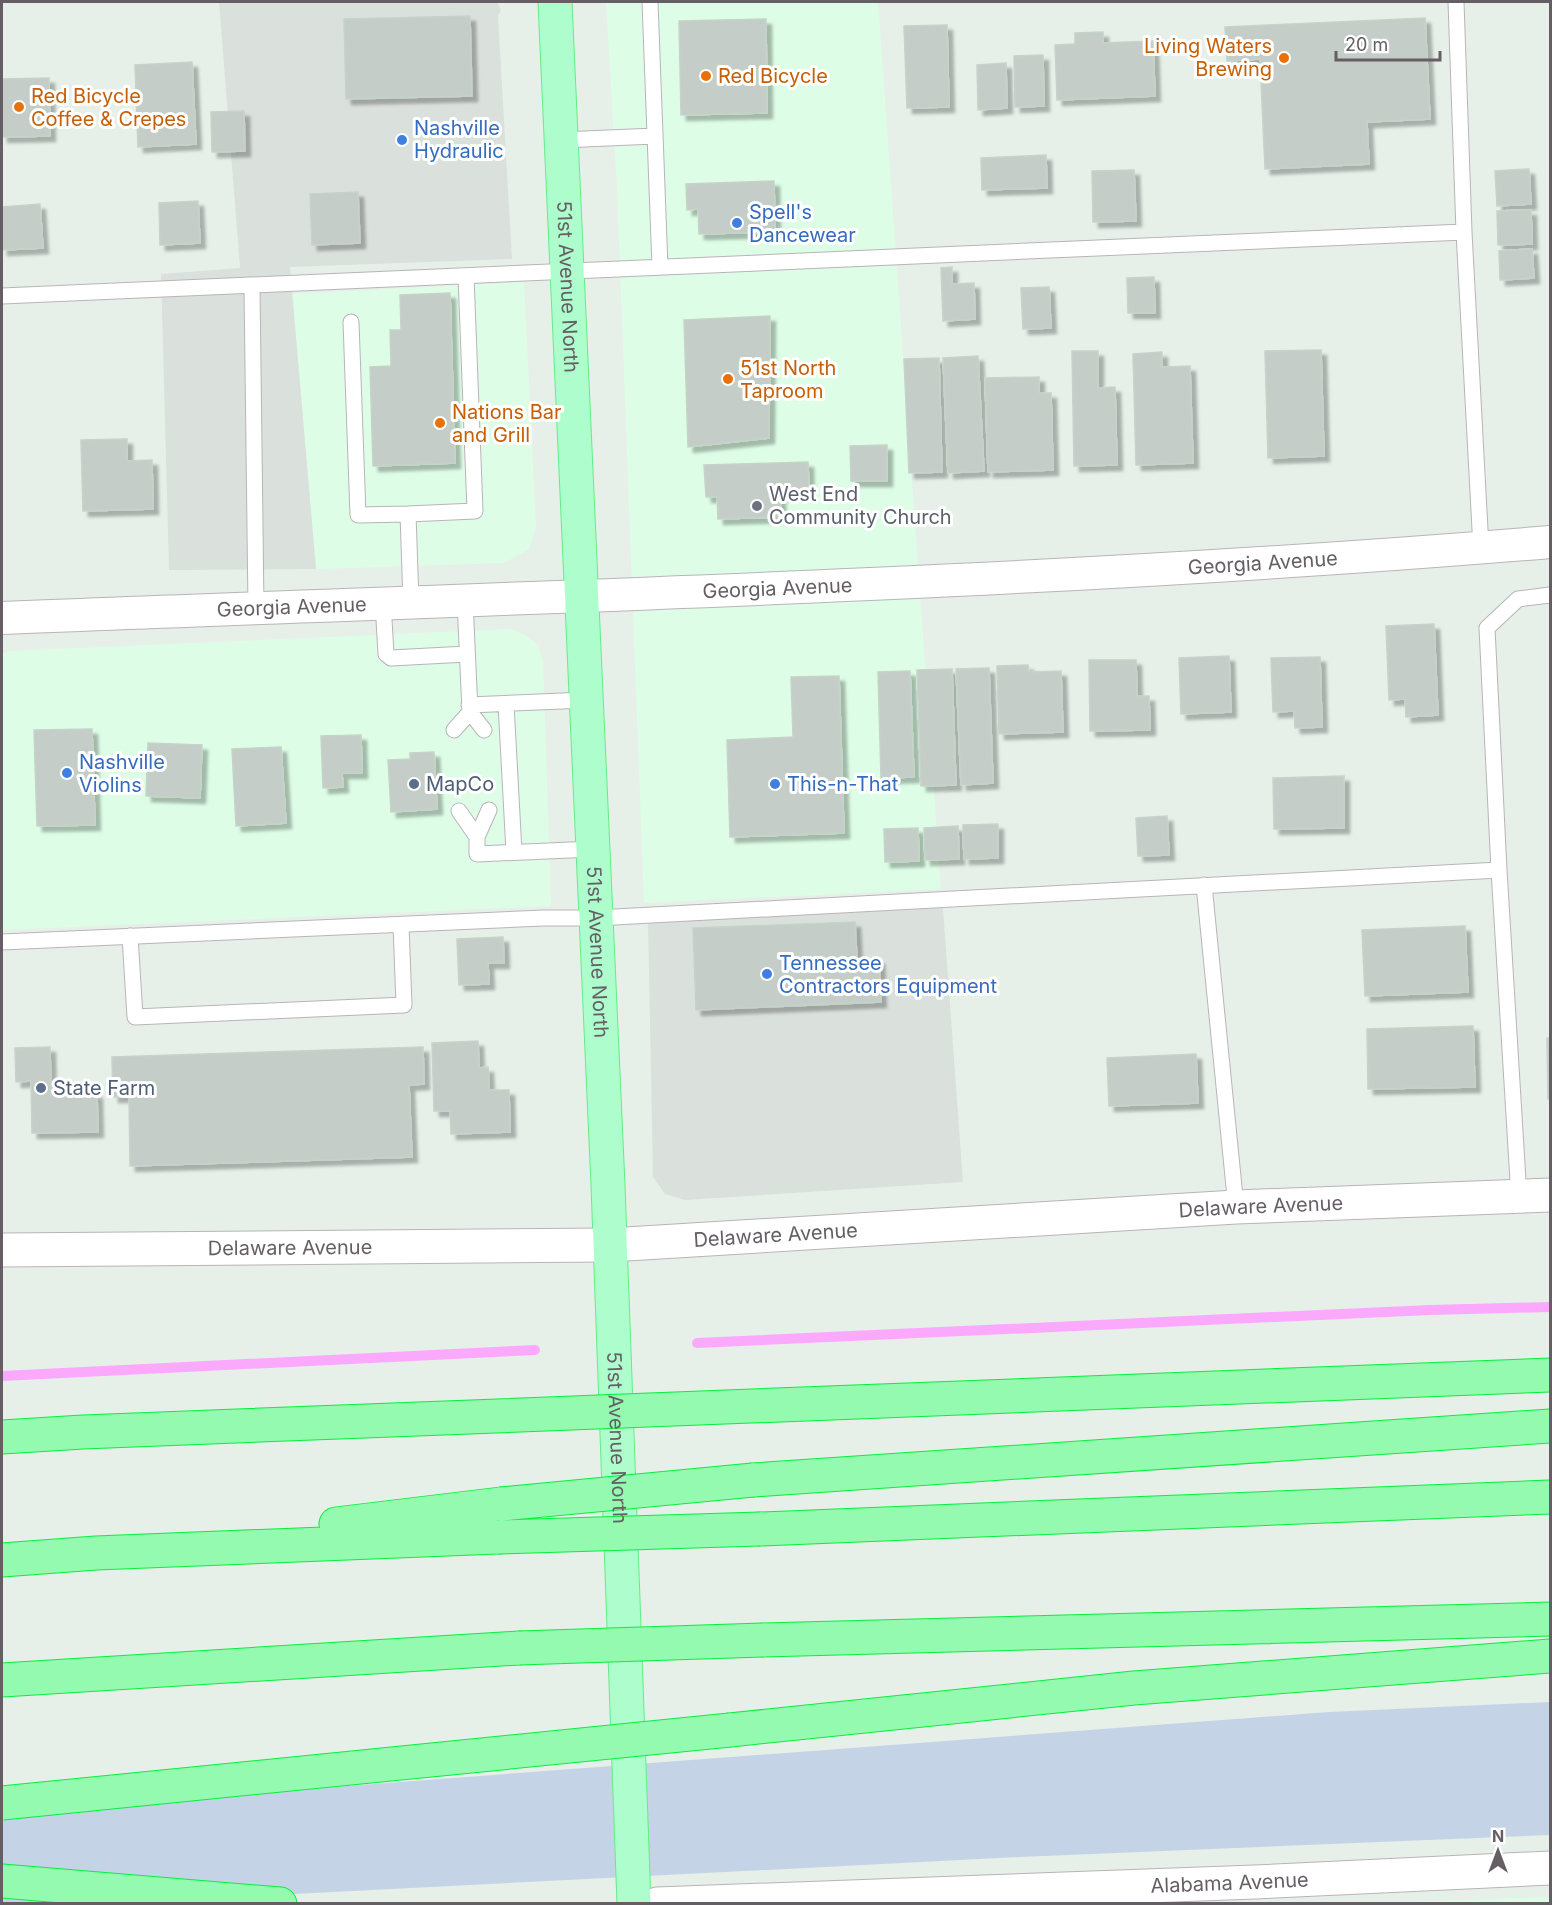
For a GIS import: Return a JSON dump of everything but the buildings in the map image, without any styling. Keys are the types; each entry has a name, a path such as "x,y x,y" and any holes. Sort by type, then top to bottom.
{"highway":[{"path":"2,1437 1551,1375"},
{"path":"96,1553 501,1504 753,1480 1551,1426"},
{"path":"2,1560 96,1553 1551,1497"},
{"path":"2,1680 519,1648 1551,1619"},
{"path":"2,1803 1134,1688 1551,1656"},
{"path":"2,1881 280,1904"}],"main road":[{"name":"51st Avenue North","path":"555,2 596,918 634,1904"},
{"name":"Delaware Avenue","path":"2,1250 609,1245 1236,1207 1535,1196"},
{"name":"Alabama Avenue","path":"657,1904 1256,1893 1551,1868"}],"street":[{"name":"Georgia Avenue","path":"2,618 1220,567 1551,542"}],"lane":[{"path":"650,2 660,267"},
{"path":"1456,2 1464,232 1481,548"},
{"path":"561,140 656,136"},
{"path":"2,296 1464,232"},
{"path":"351,322 358,515 476,511 466,276"},
{"path":"252,286 256,608"},
{"path":"408,514 397,603 386,654 391,658 467,654"},
{"path":"1535,1196 1499,870 1487,627 1518,599 1551,595"},
{"path":"465,600 470,709 484,730"},
{"path":"454,730 470,709 506,704 586,700"},
{"path":"506,704 514,852"},
{"path":"489,810 477,837 477,854 593,849"},
{"path":"459,811 477,837"},
{"path":"2,942 596,918 1499,870"},
{"path":"1204,885 1236,1207"},
{"path":"130,936 135,1017 404,1005 401,925"}],"shaded area":[{"path":"219,2 497,2 501,10 498,16 512,259 290,267 316,569 169,570 161,274 240,268"},
{"path":"606,2 878,2 941,889 644,903 617,188"},
{"path":"524,282 536,526 529,549 504,563 316,569 292,294"},
{"path":"511,629 537,644 543,660 551,906 2,930 2,654 10,651"},
{"path":"943,908 963,1182 685,1200 665,1194 653,1177 648,922"},
{"path":"1550,1702 1550,1835 1020,1857 117,1903 2,1904 2,1812 1329,1712"},
{"path":"1550,1897 1550,1904 1379,1903"}],"waterway":[{"path":"697,1343 1430,1310 1550,1307"},
{"path":"2,1376 535,1350"}],"place":[{"name":"Living Waters Brewing","path":"1284,58"},
{"name":"Red Bicycle","path":"706,76"},
{"name":"Red Bicycle Coffee & Crepes","path":"19,107"},
{"name":"Nashville Hydraulic","path":"402,140"},
{"name":"Spell's Dancewear","path":"737,223"},
{"name":"51st North Taproom","path":"728,379"},
{"name":"Nations Bar and Grill","path":"440,423"},
{"name":"West End Community Church","path":"757,506"},
{"name":"Nashville Violins","path":"67,773"},
{"name":"MapCo","path":"414,784"},
{"name":"This-n-That","path":"775,784"},
{"name":"Tennessee Contractors Equipment","path":"767,974"},
{"name":"State Farm","path":"41,1088"}]}
